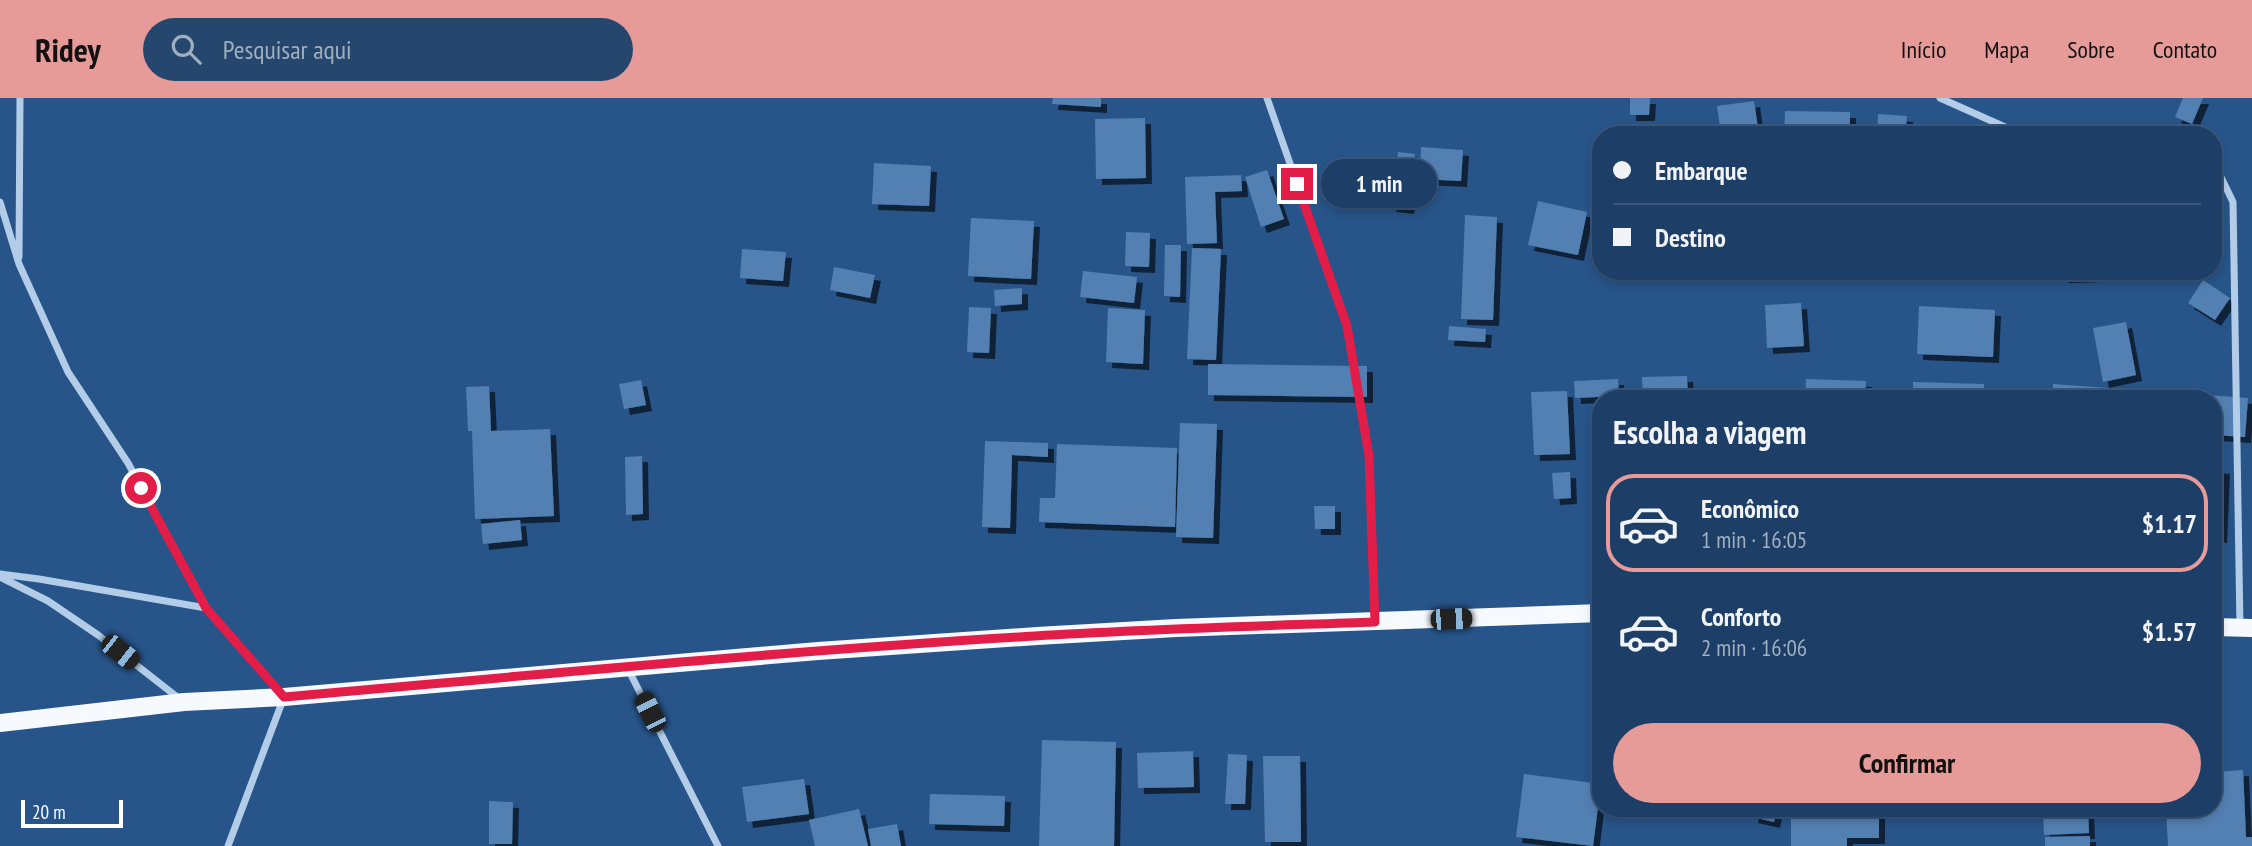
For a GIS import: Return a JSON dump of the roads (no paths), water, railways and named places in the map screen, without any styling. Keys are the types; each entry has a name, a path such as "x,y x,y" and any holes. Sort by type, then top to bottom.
{"main road":[{"path":"0,723 184,702 284,697 628,667 1051,635 1592,613"},
{"path":"2222,627 2246,628"}],"street":[{"path":"19,264 20,98"},
{"path":"1266,98 1347,326 1369,456 1375,622"},
{"path":"1940,98 2003,126"},
{"path":"2222,179 2233,202 2246,628"},
{"path":"0,202 19,264 68,372 128,463 206,608 284,697 228,846"},
{"path":"0,576 39,579 206,608"},
{"path":"0,576 48,601 98,635 184,702"},
{"path":"628,667 718,846"}]}
